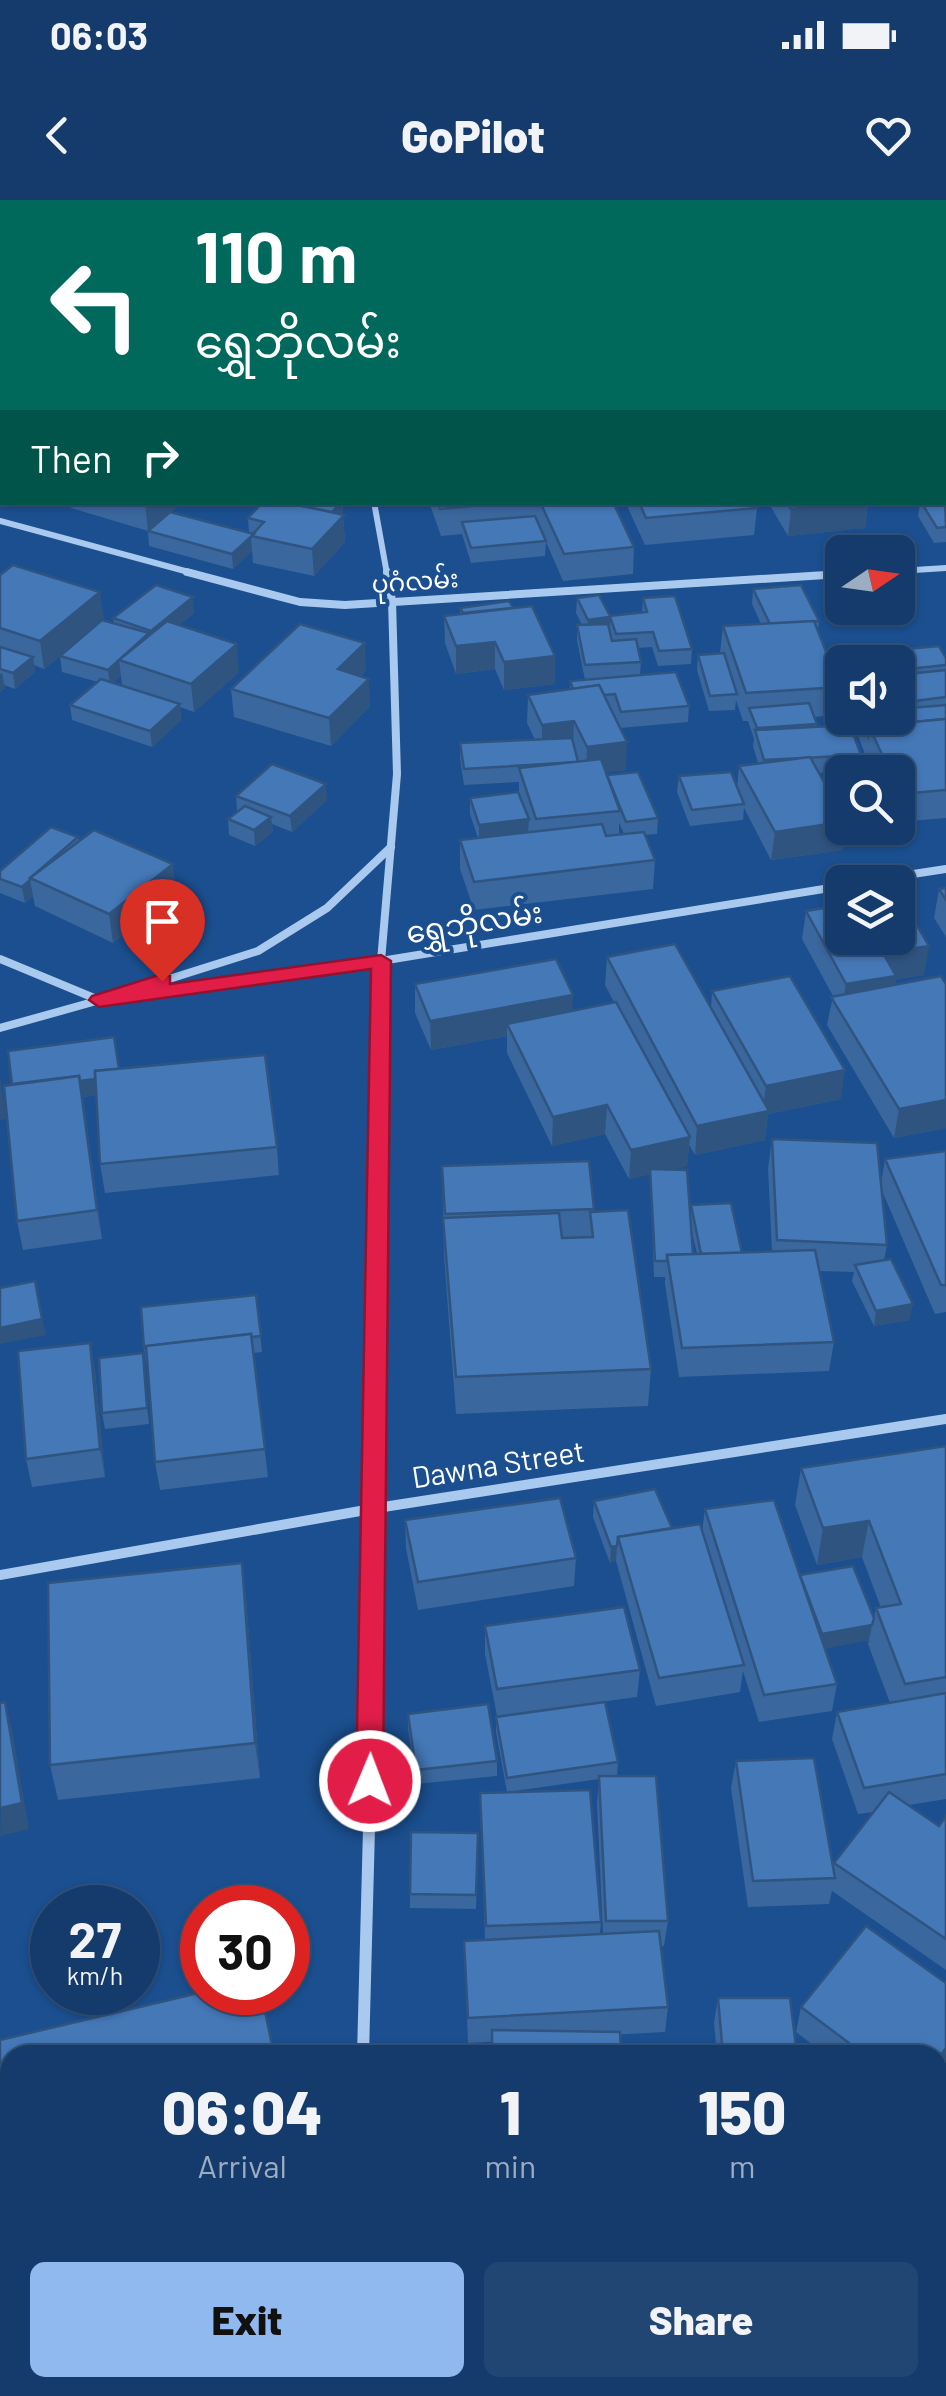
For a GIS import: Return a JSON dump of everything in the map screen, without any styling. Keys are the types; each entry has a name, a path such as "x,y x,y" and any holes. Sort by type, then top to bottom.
{"street":[{"path":"363,2045 376,1508 381,961 396,774 392,600 375,505"},
{"name":"ပုဂံလမ်း","path":"0,521 300,602 345,605 825,575"},
{"path":"915,570 946,568"},
{"path":"0,1028 258,952 327,908 391,846"},
{"path":"915,874 946,869"},
{"name":"ရွှေဘိုလမ်း","path":"0,960 99,1000 381,961 825,889"},
{"name":"Dawna Street","path":"0,1575 376,1508 946,1419"}],"building":[{"path":"260,505 299,505 344,515 312,549 251,536 264,522 248,518"},
{"path":"297,505 338,505 332,512"},
{"path":"439,505 483,505 440,509"},
{"path":"541,505 614,505 634,547 564,554"},
{"path":"640,505 757,508 646,518"},
{"path":"789,505 826,505 791,509"},
{"path":"923,505 945,505 946,527 937,528"},
{"path":"170,512 254,534 232,554 148,531"},
{"path":"535,516 546,541 471,548 462,522"},
{"path":"13,565 100,592 40,641 0,628 0,575"},
{"path":"156,585 193,597 151,631 113,618"},
{"path":"801,585 819,621 770,624 753,589"},
{"path":"599,595 610,616 647,612 643,598 675,596 692,649 659,651 653,632 616,634 610,617 588,620 577,598"},
{"path":"509,601 513,608 463,613 460,608"},
{"path":"532,606 555,656 504,662 495,642 456,646 444,616"},
{"path":"102,620 149,633 108,670 60,656"},
{"path":"167,621 237,644 191,684 119,660"},
{"path":"814,621 825,649 825,688 746,693 723,626"},
{"path":"300,624 365,643 338,669 369,679 329,718 231,689"},
{"path":"608,624 612,641 636,639 641,662 585,665 577,625"},
{"path":"939,646 946,665 915,668 915,648"},
{"path":"0,647 33,657 13,673 0,669"},
{"path":"724,653 737,694 710,696 698,655"},
{"path":"946,670 946,697 915,701 915,673"},
{"path":"676,672 689,706 621,712 615,694 604,695 599,685 573,689 570,681"},
{"path":"101,679 180,704 150,731 70,705"},
{"path":"599,685 627,742 587,747 574,721 542,725 528,695"},
{"path":"809,703 817,724 757,728 749,708"},
{"path":"946,705 946,719 915,722 915,708"},
{"path":"946,719 946,790 915,793 915,755 882,755 873,735 915,735 915,722"},
{"path":"825,726 825,735 854,735 861,755 764,760 755,730"},
{"path":"572,738 578,762 464,769 460,743"},
{"path":"810,757 825,784 825,825 775,832 739,766"},
{"path":"601,759 620,811 536,819 519,768"},
{"path":"272,764 326,784 290,816 236,796"},
{"path":"638,772 658,818 626,822 607,775"},
{"path":"731,772 744,804 692,810 679,776"},
{"path":"518,792 529,819 479,825 470,798"},
{"path":"245,806 271,817 254,830 228,819"},
{"path":"602,824 606,836 644,832 655,860 474,882 460,840"},
{"path":"51,827 78,837 22,887 0,879 0,871"},
{"path":"94,830 173,864 109,914 30,878"},
{"path":"162,891 176,898 145,923 130,916"},
{"path":"825,908 825,946 806,911"},
{"path":"915,922 929,946 915,948"},
{"path":"675,944 769,1111 697,1126 607,957"},
{"path":"830,955 884,955 896,976 846,984"},
{"path":"556,959 573,995 430,1021 415,984"},
{"path":"790,976 845,1070 766,1086 712,991"},
{"path":"941,976 946,984 946,1100 899,1109 831,997"},
{"path":"616,1002 690,1137 631,1150 607,1105 553,1117 507,1024"},
{"path":"114,1037 119,1069 95,1071 95,1079 80,1081 79,1076 12,1084 8,1051"},
{"path":"265,1055 277,1147 100,1164 95,1071"},
{"path":"79,1076 97,1210 17,1221 4,1086"},
{"path":"772,1139 877,1143 887,1245 777,1240"},
{"path":"946,1151 946,1285 941,1285 885,1159"},
{"path":"589,1161 594,1209 445,1214 442,1166"},
{"path":"650,1169 687,1170 693,1254 667,1255 667,1261 655,1261"},
{"path":"731,1203 742,1253 701,1254 691,1205"},
{"path":"628,1210 651,1369 456,1377 443,1218 559,1213 562,1238 593,1237 590,1212"},
{"path":"815,1250 834,1342 682,1348 667,1255"},
{"path":"891,1259 913,1304 876,1311 855,1265"},
{"path":"35,1281 42,1319 0,1328 0,1288"},
{"path":"256,1295 261,1336 251,1334 144,1348 141,1307"},
{"path":"251,1334 265,1449 155,1462 146,1346"},
{"path":"90,1343 100,1449 26,1459 18,1351"},
{"path":"143,1353 147,1408 102,1413 99,1358"},
{"path":"946,1446 946,1677 905,1684 876,1608 901,1604 869,1521 823,1528 801,1468"},
{"path":"655,1489 672,1528 618,1537 617,1546 611,1547 594,1501"},
{"path":"560,1498 576,1558 418,1582 405,1520"},
{"path":"774,1500 837,1684 764,1695 705,1509"},
{"path":"700,1524 744,1665 659,1678 618,1537"},
{"path":"242,1563 255,1743 50,1765 48,1583"},
{"path":"853,1566 874,1618 872,1625 822,1634 800,1575"},
{"path":"624,1607 640,1670 497,1689 485,1626"},
{"path":"946,1693 946,1774 864,1788 837,1712"},
{"path":"5,1702 22,1803 0,1808 0,1703"},
{"path":"605,1702 618,1762 507,1778 496,1717"},
{"path":"488,1704 497,1761 416,1770 408,1714"},
{"path":"814,1758 835,1878 753,1881 736,1761"},
{"path":"599,1776 656,1776 668,1921 606,1921"},
{"path":"590,1790 601,1922 486,1926 480,1793"},
{"path":"889,1792 939,1826 946,1816 946,1939 834,1863"},
{"path":"411,1832 478,1833 476,1895 410,1894"},
{"path":"866,1926 946,1983 946,2045 852,2045 801,2007"},
{"path":"659,1931 668,2007 468,2018 464,1941"},
{"path":"180,1997 180,2015 266,2015 272,2045 0,2045 0,2040 106,2015 160,2015 160,2002"},
{"path":"718,1998 790,1998 796,2045 722,2045"},
{"path":"492,2030 620,2032 621,2045 492,2045"}],"route":[{"path":"162,981 99,1000 381,961 370,1781"}]}
